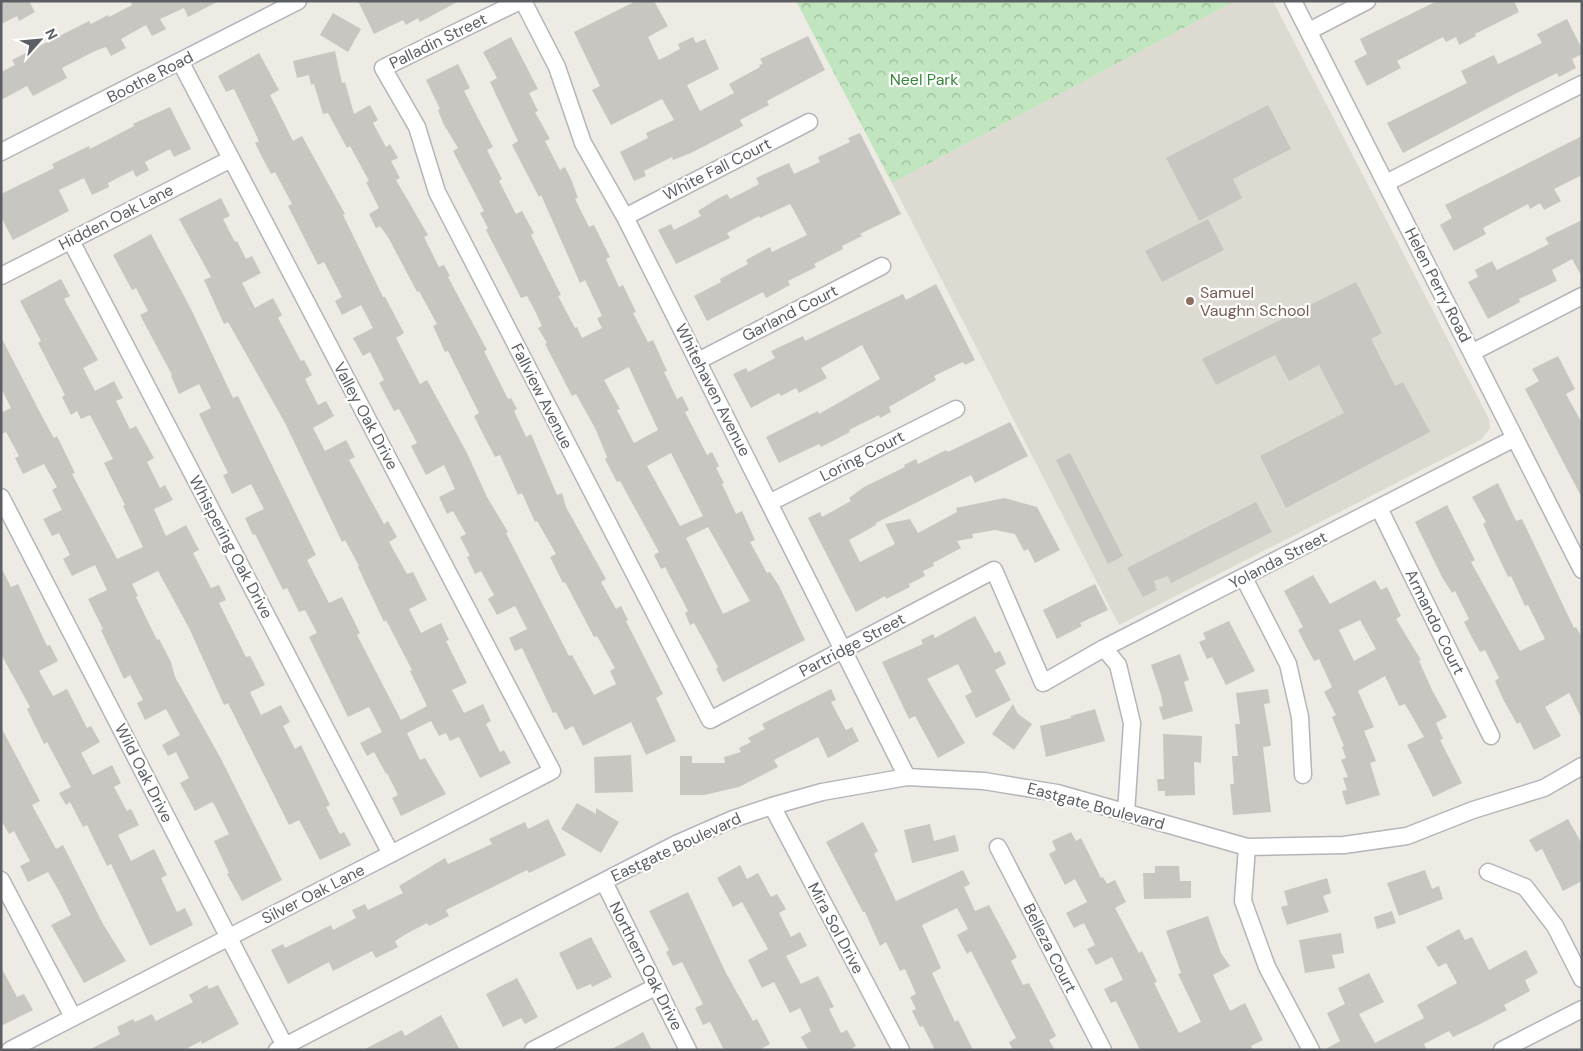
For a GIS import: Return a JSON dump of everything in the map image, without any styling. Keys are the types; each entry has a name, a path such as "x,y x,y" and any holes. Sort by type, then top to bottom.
{"street":[{"name":"Boothe Road","path":"1,152 298,1"},
{"name":"Palladin Street","path":"383,68 522,1"},
{"name":"Whitehaven Avenue","path":"522,1 557,67 583,143 625,217 907,777"},
{"name":"Helen Perry Road","path":"1292,1 1473,352 1514,438 1582,570"},
{"path":"1309,31 1367,1"},
{"name":"Valley Oak Drive","path":"180,61 552,772"},
{"name":"Fallview Avenue","path":"383,68 417,128 437,192 710,720"},
{"path":"1386,183 1582,84"},
{"name":"White Fall Court","path":"625,217 809,122"},
{"name":"Hidden Oak Lane","path":"1,276 231,158"},
{"name":"Whispering Oak Drive","path":"71,241 391,854"},
{"name":"Garland Court","path":"698,361 882,266"},
{"path":"1473,352 1582,296"},
{"name":"Loring Court","path":"769,503 956,409"},
{"name":"Yolanda Street","path":"1043,683 1104,648 1244,578 1514,438"},
{"name":"Wild Oak Drive","path":"1,497 229,937 283,1048"},
{"name":"Armando Court","path":"1379,508 1491,736"},
{"name":"Partridge Street","path":"710,720 994,570 1043,683"},
{"path":"1244,578 1288,664 1300,717 1303,775"},
{"path":"1104,648 1118,664 1132,723 1126,813"},
{"name":"Eastgate Boulevard","path":"283,1048 691,837 733,819 822,792 907,777 984,781 1057,793 1247,847 1344,845 1407,836 1473,810 1544,788 1578,770"},
{"name":"Silver Oak Lane","path":"10,1050 552,772"},
{"name":"Mira Sol Drive","path":"772,806 901,1050"},
{"name":"Belleza Court","path":"998,847 1103,1050"},
{"path":"1247,847 1243,901 1267,967 1311,1050"},
{"path":"1488,872 1525,887 1555,926 1582,979"},
{"path":"1,880 73,1017"},
{"name":"Northern Oak Drive","path":"604,882 688,1050"},
{"path":"532,1050 655,987"},
{"path":"1502,1050 1582,1009"}],"shaded area":[{"name":"Samuel Vaughn School","path":"1235,1 1273,1 1489,419 1490,428 1482,439 1119,625 892,183"}],"green space":[{"name":"Neel Park","path":"796,1 1235,1 892,183"}],"building":[{"path":"1,1 29,1 35,12 19,21 17,16 1,24"},
{"path":"130,1 219,1 188,17 184,8 160,19 166,29 152,36 146,25 121,39 126,48 111,56 106,47 95,51 62,68 67,78 33,96 27,86 1,100 1,72 15,65 12,60 89,21 91,24 108,15 109,17 132,5"},
{"path":"358,1 459,1 420,22 418,18 406,25 403,20 374,34"},
{"path":"636,1 654,1 668,26 648,37 659,60 680,49 678,44 693,37 696,43 705,39 719,69 687,85 700,111 734,93 729,84 760,67 759,65 763,64 760,59 808,36 825,70 767,101 769,105 740,120 743,126 691,153 673,160 672,157 644,171 646,176 634,181 620,152 648,138 646,133 674,120 662,99 611,125 592,90 600,86 574,32"},
{"path":"1437,1 1514,1 1519,12 1475,34 1476,36 1459,45 1456,37 1446,42 1443,37 1397,61 1401,68 1367,86 1354,61 1367,54 1360,39"},
{"path":"333,13 361,29 348,52 320,35"},
{"path":"1567,19 1582,49 1582,54 1572,59 1576,68 1559,77 1557,73 1403,153 1387,123 1467,83 1461,71 1494,55 1498,64 1542,43 1537,34"},
{"path":"511,37 538,89 529,93 538,111 535,112 550,139 545,141 560,170 565,167 578,198 575,199 589,227 594,225 610,257 606,259 619,287 623,285 636,312 633,313 648,342 653,340 667,371 664,372 677,399 682,396 689,410 685,412 707,455 712,452 719,466 716,468 724,483 722,484 736,514 742,511 755,540 750,542 767,573 770,572 779,586 805,640 723,682 716,669 718,667 694,623 690,625 685,613 688,611 665,567 661,569 654,555 659,552 620,481 617,482 605,459 607,457 595,428 576,394 572,396 545,344 547,343 538,328 542,326 535,311 527,296 521,298 486,230 488,228 480,213 484,211 453,151 458,148 443,123 438,110 440,109 426,80 458,64 470,88 464,91 493,147 487,150 502,179 499,181 516,214 522,211 534,233 531,235 561,295 558,296 575,328 577,327 582,338 602,328 597,318 602,316 585,280 580,283 541,195 539,197 512,145 518,141 490,82 497,78 483,52","holes":["629,367 658,430 634,443 617,410 620,409 604,380","671,453 703,516 680,526 647,466","708,527 750,601 723,614 686,538"]},
{"path":"335,51 342,83 345,82 354,114 370,105 378,120 373,123 386,147 390,144 398,158 391,161 400,178 396,180 428,235 424,237 439,267 444,265 450,276 448,277 487,350 484,351 508,399 511,398 517,409 514,411 526,437 531,434 557,495 562,493 566,507 606,579 601,582 616,609 621,606 628,620 626,621 663,694 656,698 676,741 646,755 631,722 583,746 573,726 565,730 556,712 553,713 522,648 515,651 509,638 527,629 515,606 497,615 488,599 494,595 481,571 475,574 467,557 470,556 460,537 466,534 453,511 447,514 439,497 455,489 444,465 426,475 411,446 417,443 399,409 394,411 379,383 384,380 370,352 363,356 353,338 373,328 361,305 342,315 335,301 342,297 324,262 318,265 288,206 292,204 275,172 271,174 255,143 259,141 234,89 226,92 218,76 259,53 279,90 270,95 293,141 302,136 345,214 343,215 383,297 385,297 404,333 396,338 420,384 427,380 467,453 487,497 508,532 506,533 569,656 572,655 594,695 616,684 610,671 615,668 597,636 594,637 565,582 563,583 550,557 556,554 537,521 535,522 522,493 518,495 500,455 495,457 485,438 474,416 479,413 448,351 445,352 433,326 437,324 419,291 417,292 388,237 380,226 376,228 369,214 379,208 366,182 369,181 350,146 347,148 328,113 323,114 314,84 311,85 309,75 297,78 293,61"},
{"path":"1268,105 1291,149 1233,179 1242,198 1199,221 1166,158"},
{"path":"170,107 191,149 174,157 170,149 145,162 149,170 136,177 133,170 108,183 109,187 92,195 84,178 59,190 69,211 13,240 1,217 1,194 54,168 52,164 89,146 90,149 134,126 133,124"},
{"path":"860,133 901,214 860,234 862,236 842,246 843,249 814,264 816,267 788,281 790,285 766,298 763,292 707,321 694,296 721,282 720,279 748,264 746,260 770,247 772,252 807,235 793,209 790,204 760,218 759,216 727,233 730,238 676,264 658,230 671,224 674,230 701,216 698,211 717,199 727,194 730,199 742,193 759,184 756,178 789,163 794,174 820,162 818,157 850,142 848,138"},
{"path":"1582,136 1582,175 1554,189 1561,201 1544,210 1540,203 1530,209 1528,204 1483,228 1486,234 1454,251 1440,225 1452,218 1445,205"},
{"path":"221,198 230,216 223,219 235,242 237,241 246,259 252,256 261,273 242,283 255,308 273,298 282,315 278,318 301,361 304,360 312,375 305,379 318,405 326,401 334,416 313,428 325,451 346,440 355,457 349,460 384,524 388,521 397,537 389,542 407,574 413,572 427,600 409,609 421,633 441,623 449,640 446,641 467,683 452,690 464,713 483,704 491,721 486,724 500,752 504,750 511,763 480,778 459,737 450,741 446,733 439,736 431,721 407,733 420,760 425,758 446,794 401,816 392,798 398,795 387,773 374,752 367,756 360,743 382,732 369,707 348,717 309,637 317,633 305,610 299,612 287,588 283,590 245,518 264,509 251,484 232,494 223,475 228,473 199,414 211,408 199,384 179,394 172,375 140,315 148,311 136,288 132,290 113,255 151,234 191,309 233,398 238,396 316,555 307,560 329,603 342,597 360,633 357,635 401,720 427,706 410,671 412,670 386,620 384,622 345,540 342,542 285,423 228,322 224,324 204,280 211,277 179,219"},
{"path":"1208,219 1224,250 1162,282 1145,251"},
{"path":"1582,220 1582,277 1572,259 1552,270 1557,281 1519,299 1520,302 1488,319 1468,282 1478,277 1475,270 1492,261 1497,270 1549,244 1545,238"},
{"path":"61,279 70,296 64,299 98,360 83,368 95,391 114,381 123,398 116,401 130,429 136,426 154,458 147,462 160,488 165,485 173,500 154,509 166,536 186,525 199,550 193,553 211,588 219,585 226,600 219,603 246,657 250,656 265,685 250,692 261,715 281,705 290,722 283,726 295,749 301,745 330,805 326,807 340,834 344,832 351,845 320,860 299,820 289,825 228,703 224,705 189,628 158,571 132,584 138,596 136,597 157,640 159,639 171,662 175,677 220,757 282,880 242,901 227,874 229,873 214,841 229,834 214,804 212,802 195,811 180,783 189,778 176,752 168,756 162,745 180,735 166,709 145,720 137,703 143,700 130,675 124,679 101,630 103,629 88,599 107,590 95,565 72,576 63,559 70,555 59,533 52,536 43,519 62,510 52,490 57,487 44,464 23,474 15,458 19,456 6,432 1,434 1,413 11,408 1,388 1,337 54,438 57,436 75,473 72,474 117,559 143,547 104,463 113,459 90,415 81,419 77,411 71,415 62,397 65,395 38,343 41,341 20,301"},
{"path":"1356,282 1382,333 1371,339 1395,386 1403,382 1430,432 1286,508 1260,456 1344,413 1319,365 1289,381 1275,355 1216,385 1202,359"},
{"path":"936,284 975,360 965,365 963,362 934,376 936,380 889,407 891,412 880,418 879,415 821,447 819,444 779,463 766,437 818,411 819,414 880,379 862,345 821,368 827,378 799,393 796,388 781,396 779,393 751,408 733,374 746,368 748,372 775,358 771,351 803,336 805,341 903,294 906,300"},
{"path":"1558,356 1575,389 1566,394 1582,423 1582,498 1525,389 1539,381 1532,369"},
{"path":"1010,422 1028,456 975,483 971,475 876,523 876,525 849,540 860,562 895,544 885,524 910,519 918,533 957,512 956,508 1004,498 1037,507 1060,550 1035,563 1028,549 1024,551 1015,534 995,530 972,534 973,538 957,541 961,548 933,563 934,566 923,571 925,576 909,584 910,587 886,599 885,596 856,612 808,518 820,512 822,517 851,501 849,498 864,487 905,467 904,465 916,459 918,464 946,450 948,452"},
{"path":"1070,453 1123,556 1108,564 1056,460"},
{"path":"1498,483 1516,521 1522,519 1574,628 1576,627 1582,638 1582,719 1569,693 1545,707 1561,736 1534,750 1520,722 1517,724 1503,699 1495,681 1499,678 1485,650 1480,652 1470,634 1464,622 1469,619 1455,591 1452,593 1442,577 1415,522 1447,505 1475,560 1471,562 1520,651 1545,639 1528,605 1525,606 1511,576 1508,577 1483,524 1486,522 1472,497"},
{"path":"1256,502 1272,532 1171,583 1168,576 1154,581 1157,590 1143,597 1127,568"},
{"path":"1,567 11,587 18,584 47,646 50,645 58,661 39,671 53,696 67,689 87,728 91,726 100,742 81,753 93,775 112,765 121,783 114,787 127,811 131,809 139,825 118,835 131,861 154,849 167,875 161,878 177,912 185,908 193,925 150,946 111,864 107,866 87,825 83,827 70,802 66,805 59,793 71,787 47,742 44,744 27,709 30,707 1,654"},
{"path":"1313,575 1330,604 1375,580 1381,590 1387,587 1401,616 1396,619 1421,660 1419,661 1432,690 1447,717 1436,723 1443,739 1440,740 1462,783 1433,797 1407,745 1424,737 1405,704 1399,706 1385,676 1358,691 1374,727 1364,731 1376,761 1370,763 1380,795 1346,805 1342,791 1347,790 1343,778 1348,777 1341,760 1346,758 1342,747 1344,746 1332,717 1336,715 1324,692 1332,687 1319,659 1314,661 1298,630 1303,627 1284,591","holes":["1360,620 1376,649 1354,661 1339,630"]},
{"path":"1095,584 1108,610 1080,623 1082,626 1057,639 1043,610"},
{"path":"975,616 995,653 1000,651 1006,664 995,670 1011,700 976,718 965,696 972,692 958,664 927,679 965,743 938,758 915,716 909,719 882,662 923,644 921,640 933,634 935,638"},
{"path":"1229,621 1255,671 1226,685 1212,657 1207,659 1199,642 1206,639 1203,633"},
{"path":"1180,654 1189,680 1184,682 1193,711 1163,720 1159,707 1163,706 1161,695 1151,665"},
{"path":"831,689 836,700 831,702 846,730 852,727 859,741 828,758 818,737 774,760 778,767 739,787 704,795 680,795 680,756 692,756 692,763 725,763 724,757 741,752 739,748 751,742 748,738 765,729 762,724"},
{"path":"1268,689 1270,703 1264,704 1271,746 1263,747 1271,812 1233,815 1230,784 1234,784 1232,756 1238,756 1235,724 1240,724 1236,693"},
{"path":"1013,704 1018,714 1032,724 1014,750 992,734"},
{"path":"1095,709 1105,741 1046,757 1040,726 1071,718 1071,716"},
{"path":"1,727 40,801 32,805 56,849 63,845 103,924 126,961 84,983 51,925 71,915 59,891 48,872 28,882 20,866 30,861 14,831 9,834 1,820"},
{"path":"1163,734 1202,736 1201,763 1194,762 1195,795 1165,796 1165,791 1158,791 1157,779 1164,779"},
{"path":"631,755 633,792 595,793 594,757"},
{"path":"577,803 596,814 596,808 619,822 601,853 561,829"},
{"path":"548,819 566,855 529,873 527,870 446,910 449,916 429,926 427,923 406,934 395,941 398,947 376,958 372,951 333,971 329,962 288,984 271,950 283,944 285,948 331,925 333,930 356,918 352,910 365,904 368,910 403,893 399,886 445,858 448,864 492,844 489,839 525,822 528,829"},
{"path":"1568,819 1582,844 1582,881 1563,891 1542,849 1536,852 1529,840"},
{"path":"863,822 878,851 874,854 896,901 963,870 970,884 964,887 975,911 989,905 1017,957 1011,961 1023,985 1029,983 1056,1036 1049,1040 1055,1050 1013,1050 1009,1042 1016,1038 971,951 967,954 957,935 968,929 957,908 922,925 941,968 932,973 955,1022 958,1020 973,1050 935,1050 923,1026 920,1027 912,1011 916,1009 910,997 916,994 905,969 900,971 886,942 880,946 865,912 863,912 826,842"},
{"path":"930,824 934,841 955,835 959,851 912,863 904,830"},
{"path":"1071,832 1076,841 1081,838 1101,878 1103,877 1107,884 1115,880 1126,902 1115,908 1139,953 1142,951 1157,982 1154,983 1179,1033 1201,1022 1178,974 1181,973 1166,931 1208,916 1221,953 1230,966 1213,975 1230,1011 1245,1003 1263,1040 1251,1046 1253,1050 1140,1050 1116,1001 1111,1003 1104,989 1123,980 1112,957 1096,965 1087,949 1095,945 1084,923 1074,928 1066,913 1087,902 1075,879 1065,885 1049,854 1056,850 1052,841"},
{"path":"740,865 747,879 758,873 771,897 777,894 786,909 779,913 791,937 800,932 807,946 786,956 801,984 818,976 834,1007 829,1009 841,1033 847,1030 856,1046 849,1050 808,1050 801,1037 811,1031 800,1008 790,1013 774,982 762,988 748,960 768,949 742,902 733,907 717,878"},
{"path":"1155,866 1179,866 1180,881 1191,881 1191,898 1144,899 1143,873 1155,873"},
{"path":"1425,870 1432,889 1439,886 1443,899 1399,916 1387,883"},
{"path":"1327,878 1331,893 1323,896 1329,912 1287,925 1281,907 1288,905 1284,891"},
{"path":"688,892 726,973 753,1021 757,1019 770,1044 759,1050 724,1050 710,1022 703,1025 695,1008 703,1004 682,962 673,966 666,952 669,950 649,911"},
{"path":"1392,911 1396,923 1377,929 1374,917"},
{"path":"1459,929 1465,940 1472,937 1489,970 1526,950 1538,973 1525,980 1530,991 1504,1005 1507,1010 1478,1025 1453,1037 1449,1031 1424,1044 1427,1050 1324,1050 1340,1041 1327,1013 1345,1004 1338,988 1369,973 1384,1002 1359,1014 1375,1043 1424,1018 1417,1005 1457,983 1446,963 1438,967 1426,947"},
{"path":"1341,933 1344,953 1332,955 1335,968 1305,973 1299,940"},
{"path":"591,937 612,977 592,987 591,984 577,990 559,953"},
{"path":"1,967 17,997 24,994 33,1010 1,1026"},
{"path":"517,978 538,1017 525,1024 521,1018 503,1027 486,994"},
{"path":"207,985 209,989 218,985 239,1024 202,1044 201,1041 184,1050 89,1050 120,1034 117,1027 133,1019 135,1022 152,1014 156,1021 193,1002 189,995"},
{"path":"441,1015 460,1050 363,1050 402,1030 405,1036"},
{"path":"643,1032 652,1050 610,1050 629,1040"}],"place":[{"name":"Samuel Vaughn School","path":"1190,301"}]}
